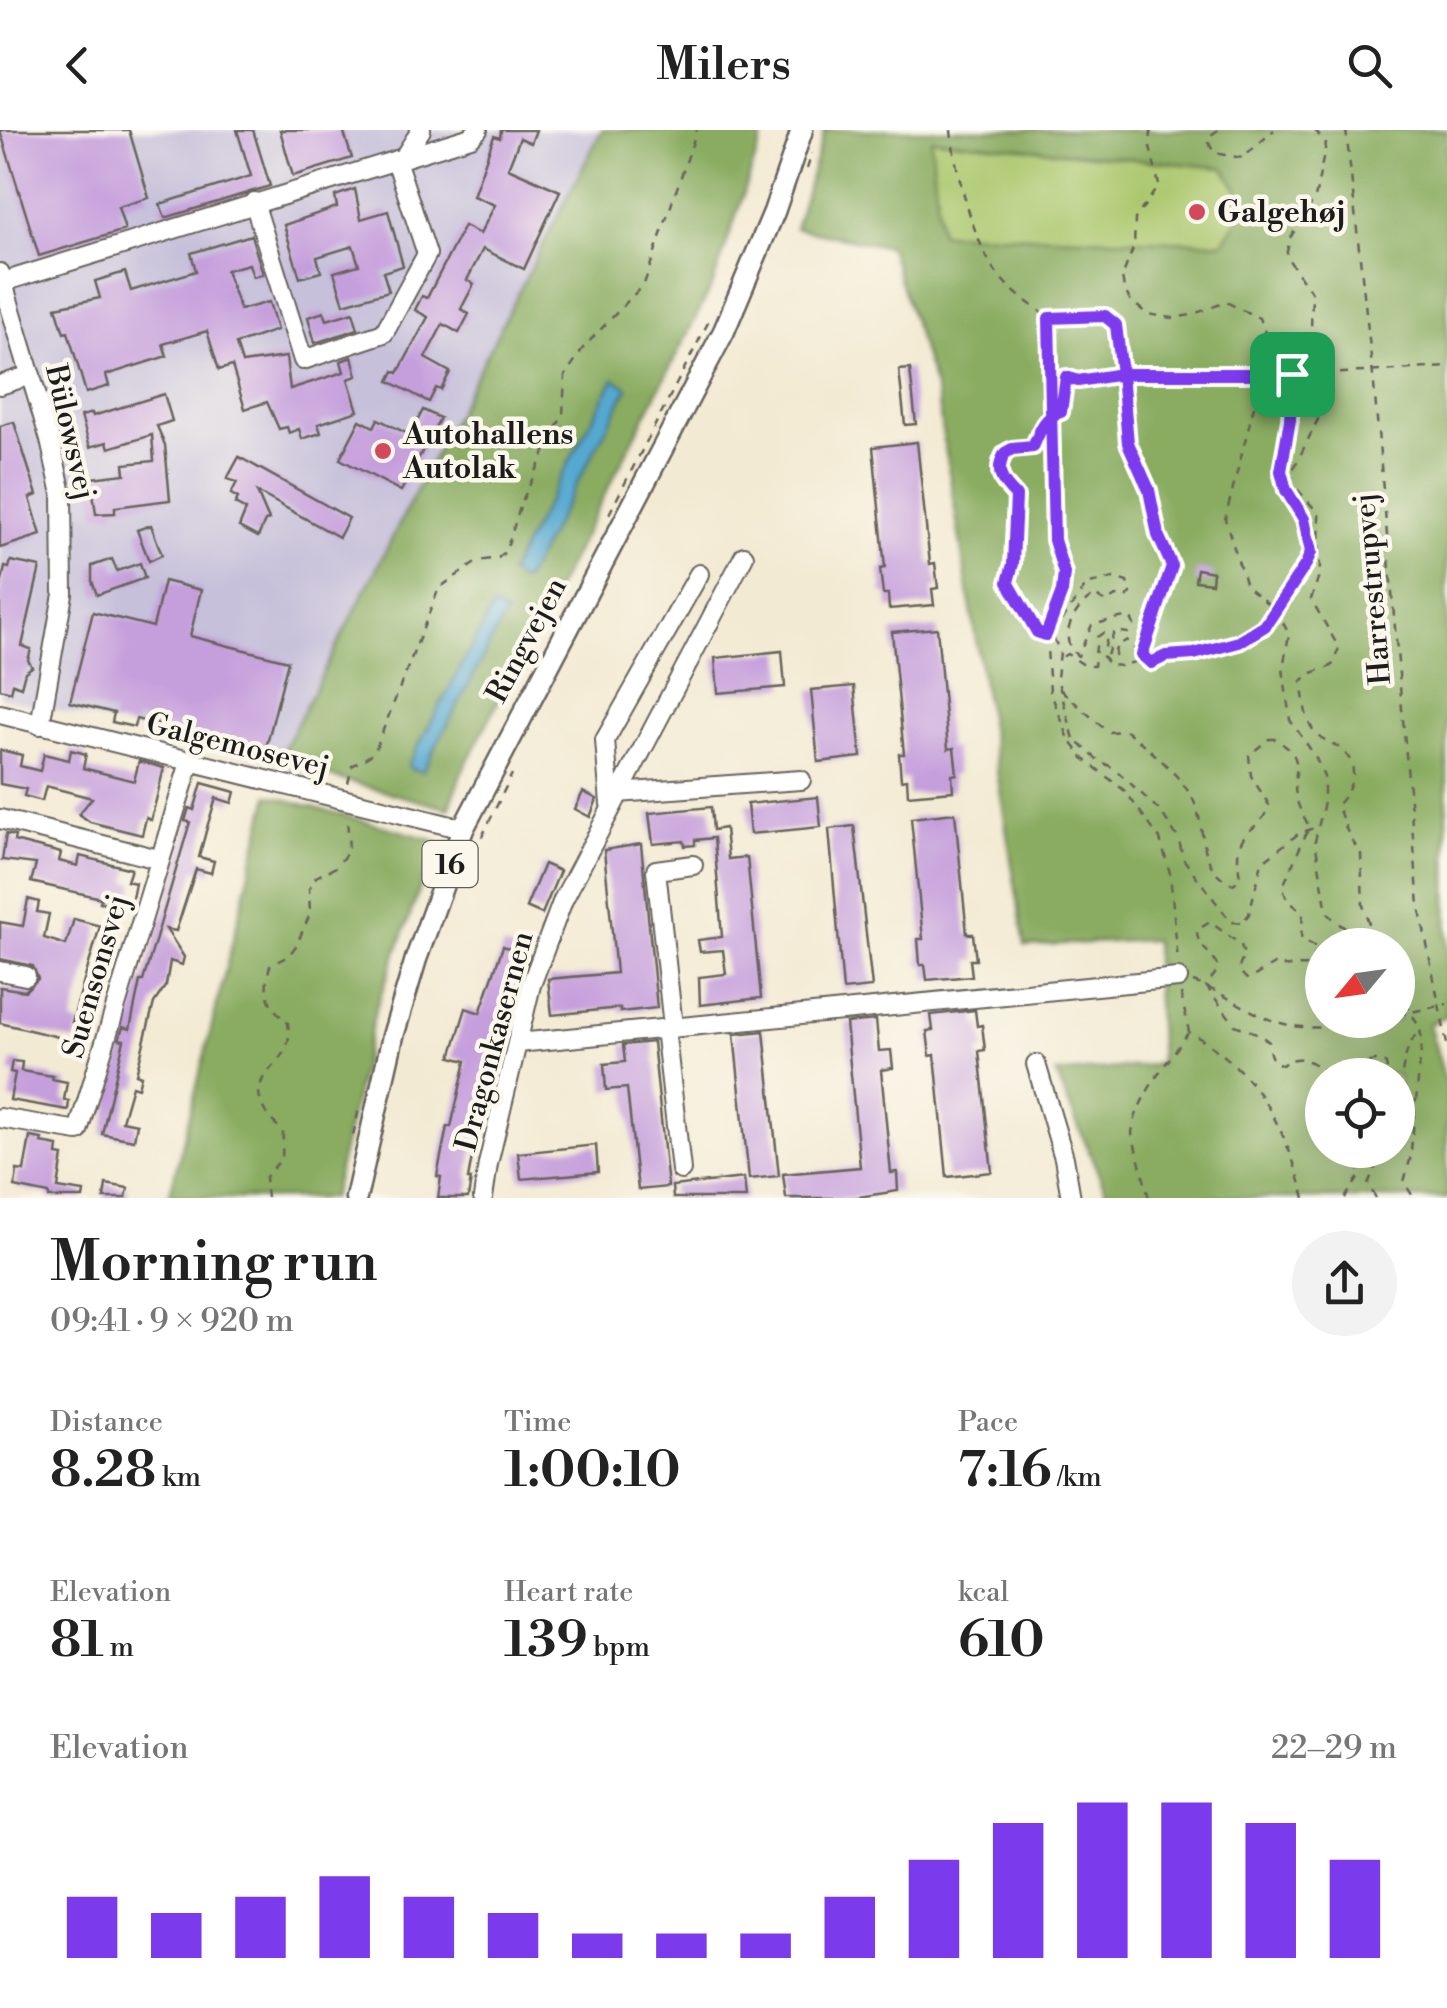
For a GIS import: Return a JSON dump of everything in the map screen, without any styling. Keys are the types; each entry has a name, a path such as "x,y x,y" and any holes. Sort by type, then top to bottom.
{"main road":[{"name":"Ringvejen","path":"356,1198 393,1036 463,829 724,330 808,137"}],"street":[{"path":"400,158 420,130"},
{"path":"1,277 471,137 478,130"},
{"path":"254,202 303,360 384,333 427,254 400,158"},
{"name":"Bülowsvej","path":"1,277 62,494 63,594 40,724"},
{"path":"0,385 31,376"},
{"name":"Dragonkasernen","path":"483,1198 531,986 563,900 744,556"},
{"path":"698,574 605,740 614,799 801,780"},
{"name":"Galgemosevej","path":"0,714 463,829"},
{"name":"Suensonsvej","path":"0,1118 78,1130 190,762"},
{"path":"0,819 158,859"},
{"path":"681,1170 656,870 693,865"},
{"path":"0,971 26,976"},
{"path":"518,1042 1178,978"},
{"path":"1036,1064 1064,1158 1071,1198"}],"path":[{"path":"267,1198 265,1178 282,1158 283,1132 266,1113 260,1089 262,1077 284,1052 289,1040 288,1023 274,1012 264,986 270,966 288,956 296,946 310,914 309,888 316,876 336,866 349,850 346,800 352,766 374,753 440,588 478,561 498,558 506,551 522,501 563,414 565,376 583,348 644,284 697,130"},
{"path":"951,130 964,192 987,258 1020,298 1049,318 1105,316 1116,325 1128,443 1149,490 1158,535 1172,566 1143,658 1151,663 1166,656 1194,654 1239,642 1265,626 1311,552 1304,519 1286,490 1281,471 1290,420 1292,374 1271,346 1259,318 1226,302 1172,318 1147,314 1130,300 1122,276 1134,246 1136,219 1159,185 1150,130"},
{"path":"1218,130 1209,143 1214,154 1243,158 1274,130"},
{"path":"1315,130 1326,144 1314,198 1290,238 1286,256 1312,293 1311,331 1329,354 1324,374 1331,394 1291,482 1319,514 1320,573 1310,599 1339,654 1332,666 1309,674 1302,682 1309,724 1322,741 1339,747 1347,756 1354,777 1351,789 1337,805 1361,854 1363,905 1371,928"},
{"name":"Harrestrupvej","path":"1346,130 1373,371 1419,906 1447,1044"},
{"path":"804,176 808,137"},
{"path":"1049,318 1054,540 1064,573 1044,650 1050,691 1069,739 1084,758 1125,791 1160,839 1170,872 1178,978 1189,1032 1151,1088 1133,1125 1149,1198"},
{"path":"1060,658 1068,654 1084,665 1094,666 1097,636 1103,633 1106,638 1102,652 1109,665 1138,661 1128,640 1116,647 1112,658 1106,656 1114,631 1128,632 1134,624 1124,617 1092,625 1078,656 1068,642 1072,621 1082,602 1094,595 1105,602 1116,596 1126,598 1131,593 1127,582 1114,578 1086,585 1052,634 1046,635 1037,632 1008,582 1013,564 1016,496 1003,484 999,473 1005,453 1033,447 1046,419 1064,408 1066,377 1078,381 1122,374 1324,374 1447,366"},
{"path":"1262,375 1226,519 1246,586 1276,610 1289,634 1284,668 1290,720 1324,778 1324,802 1316,826 1316,841 1327,912 1345,928"},
{"path":"1052,634 1060,658 1057,678 1074,738 1099,761 1114,768 1161,812 1178,838 1184,860 1231,922 1242,923 1249,914 1262,862 1309,827 1316,826"},
{"path":"1060,690 1108,732 1127,731 1165,762 1191,795 1207,861 1226,882 1237,884 1238,848 1266,816 1267,798 1251,776 1249,755 1268,739 1279,740 1299,769 1295,795 1309,827 1284,884 1287,901 1303,913 1305,940"},
{"path":"463,878 514,768"},
{"path":"1206,986 1218,970 1217,962 1197,938 1197,930 1205,922 1241,945 1244,954 1238,970 1248,980 1271,965 1286,968 1305,965"},
{"path":"1178,978 1206,986 1268,1019 1305,1027"},
{"path":"1206,986 1235,1025 1269,1042 1269,1055 1276,1063 1282,1065 1293,1057 1305,1058"},
{"path":"1415,1011 1447,1004"},
{"path":"1414,1198 1404,1182 1422,1042 1415,1020"},
{"path":"1404,1058 1404,1050 1420,1029"},
{"path":"1189,1032 1229,1057 1255,1086 1274,1116 1295,1164 1304,1198"},
{"path":"1344,1198 1362,1174 1359,1168"},
{"path":"1375,1168 1368,1184 1376,1198"}],"shaded area":[{"path":"0,130 602,130 277,762 0,697"}],"green space":[{"path":"602,130 765,130 713,284 461,774 449,809 277,762"},
{"path":"825,130 1447,130 1447,1016 1429,1024 1447,1087 1447,1198 1109,1198 1056,1074 1160,1064 1154,940 1025,946 936,391 889,247 795,228","holes":["931,139 1224,168 1246,205 1223,243 940,233"]},
{"path":"930,139 1225,168 1246,206 1224,243 940,233"},
{"path":"269,795 437,841 375,1011 332,1198 169,1198"}],"water":[{"path":"614,379 628,388 525,580 520,581 509,573"},
{"path":"493,607 506,614 423,771 411,769 408,765"}],"building":[{"path":"0,130 129,130 149,198 118,207 125,230 39,256"},
{"path":"237,130 253,130 270,186 165,218 160,204 251,176"},
{"path":"280,130 343,130 352,158 293,176"},
{"path":"501,130 536,130 531,143 520,138 508,168 560,191 524,269 483,249 467,280 474,284 461,309 469,314 459,333 443,324 425,358 450,372 429,402 389,381 394,371 398,373 428,317 415,310 422,296 427,298 464,226 480,234 495,205 473,196 494,136 500,138"},
{"path":"355,189 361,219 388,211 403,266 383,272 389,291 344,304 334,272 359,265 353,246 317,257 321,272 300,278 284,225 337,207 335,196"},
{"path":"251,235 263,274 253,277 249,264 226,270 240,310 269,302 277,330 236,344 242,363 286,357 290,389 344,372 341,361 352,357 357,376 348,379 358,411 318,424 321,433 302,439 299,429 289,433 287,427 279,429 267,402 245,409 232,366 219,370 207,331 163,344 167,356 106,375 109,386 86,393 68,332 64,333 56,307 100,298 95,281 125,272 131,291 196,271 191,253"},
{"path":"324,312 327,320 353,312 358,329 315,343 308,317"},
{"path":"910,369 916,424 905,425 899,370"},
{"path":"164,394 172,421 157,426 165,445 170,500 115,507 115,513 96,514 91,478 125,474 124,464 154,461 152,435 109,448 107,442 90,447 81,416 93,416"},
{"name":"Autohallens Autolak","path":"423,410 440,418 401,491 340,459 360,420 374,427 378,419 410,435"},
{"path":"14,422 37,495 30,498 41,535 0,548 0,426"},
{"path":"917,442 930,564 935,563 938,588 932,589 934,605 889,609 880,569 885,568 873,447"},
{"path":"239,457 349,518 339,537 257,492 269,520 258,537 239,527 246,510 235,504 238,498 231,494 237,482 227,479"},
{"path":"151,525 162,555 149,561 137,530"},
{"path":"112,559 117,571 140,563 145,578 97,595 92,566"},
{"path":"11,561 40,567 22,646 31,649 28,660 32,667 25,672 21,687 13,684 11,692 0,689 0,590 5,567 9,568"},
{"path":"1197,569 1213,572 1212,583 1195,581"},
{"path":"164,581 201,590 190,636 288,661 265,752 136,719 134,727 112,722 114,713 70,702 93,612 153,627"},
{"path":"937,628 948,749 954,748 957,774 952,775 953,791 908,795 907,779 901,780 899,754 904,754 892,632"},
{"path":"782,651 785,687 718,693 715,658"},
{"path":"854,686 861,757 818,762 811,690"},
{"path":"0,750 22,755 20,766 40,771 44,754 69,760 71,750 86,754 83,768 134,781 139,761 164,768 151,820 146,818 142,835 90,822 79,814 92,798 46,786 42,801 24,796 26,789 0,784"},
{"path":"202,783 235,792 232,803 216,798 199,857 214,861 211,873 196,869 176,931 166,929 184,957 182,965 170,961 166,985 154,1003 136,1074 141,1076 138,1088 132,1086 122,1121 137,1124 134,1140 102,1134 124,1040 119,1039 123,1027 130,1029 140,981 190,822 185,821 189,808 194,810"},
{"path":"583,792 597,799 590,817 575,809"},
{"path":"818,797 821,827 750,834 747,804"},
{"path":"711,807 713,830 725,828 728,859 747,857 761,998 700,1005 699,977 726,974 723,950 700,952 698,940 722,937 714,838 695,840 695,845 685,846 684,841 653,844 649,813"},
{"path":"955,813 967,934 973,934 976,960 970,960 972,976 927,980 925,965 920,965 918,939 923,939 911,818"},
{"path":"854,826 872,987 843,990 829,829"},
{"path":"6,834 15,836 14,841 61,853 59,861 78,866 80,856 131,869 127,881 135,883 130,909 31,882 36,864 2,860"},
{"path":"641,844 657,1008 552,1015 548,979 616,973 604,850"},
{"path":"544,864 560,871 542,914 526,907"},
{"path":"28,899 39,902 37,912 49,914 44,938 66,945 74,919 100,926 72,1022 80,1025 75,1041 0,1023 0,987 25,991 38,979 33,966 0,959 0,922 23,926"},
{"path":"503,946 529,955 491,1064 496,1066 479,1136 476,1135 468,1198 438,1198 441,1177 437,1176 447,1127 451,1127 466,1061 451,1057 466,1008 480,1013"},
{"path":"975,1010 977,1026 982,1025 985,1050 979,1051 992,1172 947,1177 935,1055 930,1056 927,1031 933,1030 931,1015"},
{"path":"876,1020 879,1051 891,1050 893,1068 881,1070 891,1173 897,1172 898,1191 852,1198 786,1198 783,1174 860,1167 846,1023"},
{"path":"764,1031 779,1176 749,1179 734,1034"},
{"path":"653,1042 668,1187 638,1190 627,1088 606,1090 604,1064 625,1062 623,1045"},
{"path":"12,1061 22,1062 21,1071 67,1082 64,1100 69,1101 68,1110 10,1100 15,1073 10,1072"},
{"path":"30,1137 58,1146 57,1155 63,1156 58,1188 84,1192 83,1198 49,1198 49,1194 15,1187 17,1170 24,1171"},
{"path":"596,1145 598,1172 521,1179 518,1153"},
{"path":"744,1178 746,1198 673,1198 672,1186"},
{"path":"106,1184 128,1188 126,1198 104,1198"}],"place":[{"name":"Galgehøj","path":"1197,212"},
{"name":"Autohallens Autolak","path":"383,451"}],"route":[{"path":"1292,374 1122,374 1116,325 1105,316 1049,318 1054,414 1054,540 1064,573 1062,592 1046,635 1037,632 1008,582 1013,564 1016,496 1003,484 1000,461 1012,449 1033,447 1046,419 1054,414 1061,412 1066,377 1078,381 1122,374 1128,443 1149,490 1158,535 1172,566 1142,655 1151,663 1166,656 1194,654 1239,642 1265,626 1306,564 1311,552 1308,533 1286,490 1281,471 1290,420 1292,374"}]}
